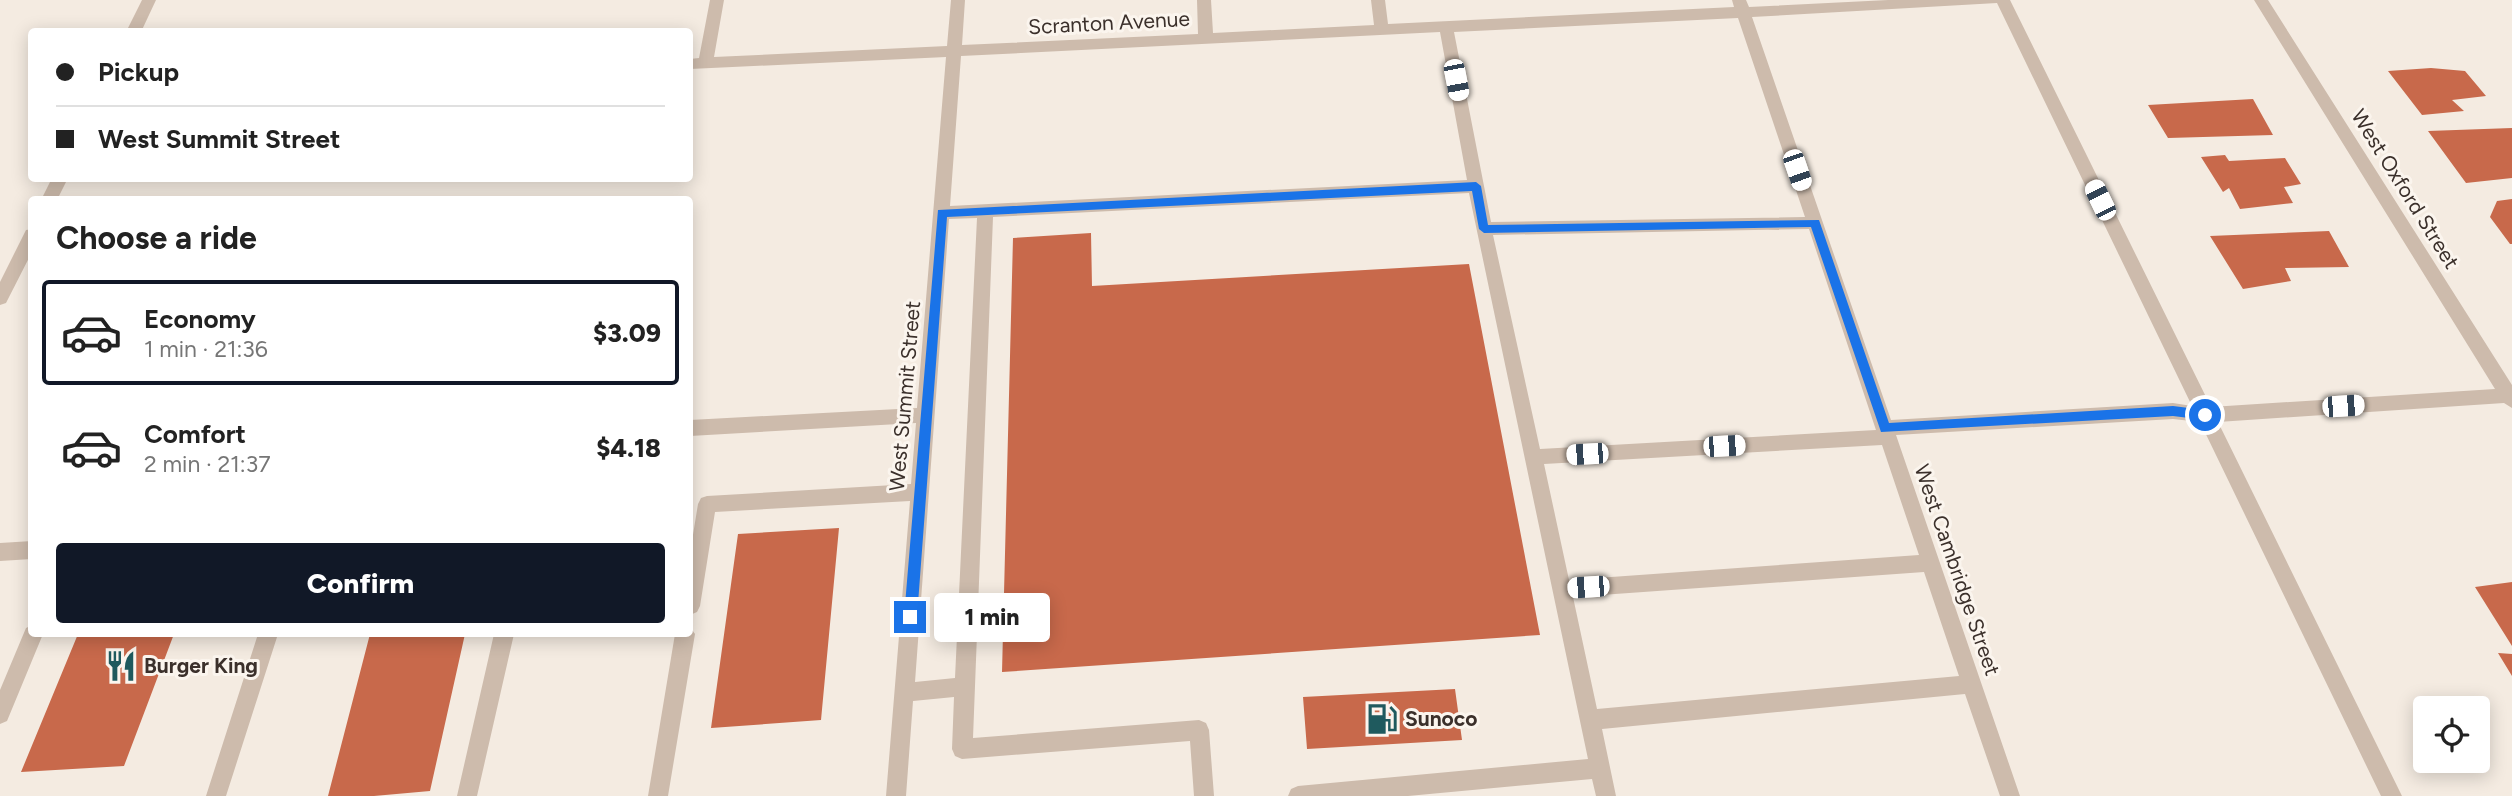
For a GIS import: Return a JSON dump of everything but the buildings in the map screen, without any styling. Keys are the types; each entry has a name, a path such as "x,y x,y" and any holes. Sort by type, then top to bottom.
{"street":[{"path":"135,28 149,0"},
{"path":"706,63 717,0"},
{"name":"West Summit Street","path":"896,796 958,0"},
{"path":"1204,0 1206,39"},
{"path":"1378,0 1382,31"},
{"name":"Scranton Avenue","path":"693,64 1382,31 1741,6 1992,0"},
{"path":"2003,0 2392,796"},
{"name":"West Oxford Street","path":"2262,0 2511,397"},
{"name":"West Cambridge Street","path":"1741,6 2010,796"},
{"path":"1446,27 1484,229 1606,796"},
{"path":"942,213 1476,186"},
{"path":"985,211 962,749 1199,730 1204,796"},
{"path":"1484,229 1815,223"},
{"path":"0,298 28,243"},
{"path":"1533,457 2173,411 2205,415 2511,397"},
{"path":"693,428 926,415"},
{"path":"693,588 707,504 920,492"},
{"path":"0,552 28,550"},
{"path":"1561,589 1931,563"},
{"path":"0,714 32,637"},
{"path":"216,796 267,637"},
{"path":"467,796 503,637"},
{"path":"658,796 684,637"},
{"path":"1589,720 1972,684"},
{"path":"905,692 964,687"},
{"path":"1298,796 1600,768"}],"place":[{"name":"Burger King","path":"121,666"},
{"name":"Sunoco","path":"1382,719"}],"route":[{"path":"910,617 942,213 1476,186 1484,229 1815,223 1885,428 2173,411 2205,415"}]}
